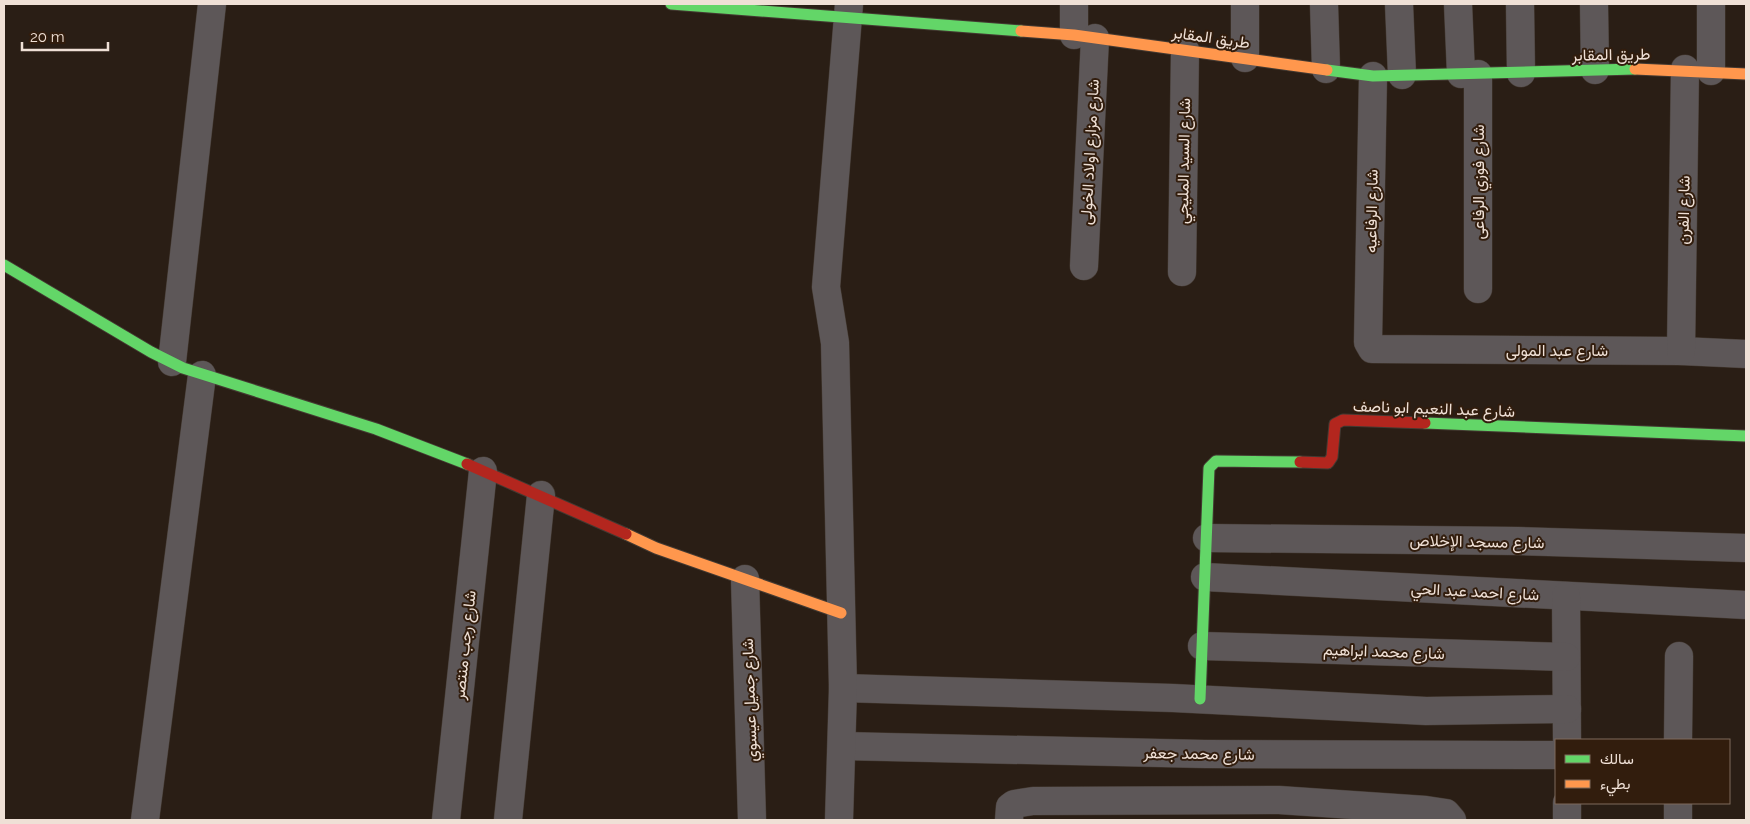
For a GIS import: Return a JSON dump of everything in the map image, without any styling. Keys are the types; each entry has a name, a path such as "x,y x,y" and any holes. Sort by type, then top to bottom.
{"street":[{"path":"172,362 212,4"},
{"name":"طريق المقابر","path":"671,4 849,11 1084,36 1373,76 1685,69 1746,74"},
{"name":"شارع مزارع اولاد الخولى","path":"1074,4 1084,36 1084,266"},
{"path":"1245,4 1245,58"},
{"path":"1324,4 1326,69"},
{"path":"1400,4 1402,75"},
{"name":"شارع فوزي الرفاعى","path":"1458,4 1470,74 1478,290"},
{"path":"1520,4 1521,73"},
{"path":"1594,4 1595,70"},
{"path":"1711,4 1711,71"},
{"path":"839,820 843,688 835,343 826,287 849,11"},
{"name":"شارع السيد المليجي","path":"1182,272 1185,50"},
{"name":"شارع الفرن","path":"1681,351 1685,69"},
{"name":"شارع الرفاعيه","path":"1369,346 1373,76"},
{"path":"4,265 172,362 202,375 376,429 541,495 656,548 841,613"},
{"name":"شارع عبد المولى","path":"1369,346 1372,349 1681,351 1746,354"},
{"path":"145,820 202,375"},
{"name":"شارع عبد النعيم ابو ناصف","path":"1200,699 1209,473 1212,464 1222,461 1328,462 1332,458 1334,428 1340,421 1746,436"},
{"name":"شارع رجب منتصر","path":"446,820 483,471"},
{"path":"508,820 541,495"},
{"name":"شارع مسجد الإخلاص","path":"1207,538 1518,541 1746,548"},
{"name":"شارع احمد عبد الحي","path":"1205,577 1746,605"},
{"name":"شارع جميل عيسوي","path":"745,579 752,820"},
{"path":"1566,596 1567,739"},
{"name":"شارع محمد ابراهيم","path":"1202,646 1566,656"},
{"path":"1678,739 1679,656"},
{"path":"843,688 1200,699 1426,711 1567,709"},
{"name":"شارع محمد جعفر","path":"842,746 1205,754 1555,755"},
{"path":"1009,820 1010,807 1014,804 1033,801 1279,800 1433,811 1446,813 1452,820"},
{"path":"1567,804 1567,820"},
{"path":"1678,804 1678,820"}],"traffic: fast":[{"path":"671,4 1021,31"},
{"path":"1327,70 1373,76 1635,69"},
{"path":"4,265 151,352 183,368 376,429 467,464"},
{"path":"1425,423 1746,436"},
{"path":"1200,699 1209,468 1216,461 1300,462"}],"traffic: slow":[{"path":"1021,31 1074,35 1327,70"},
{"path":"1635,69 1746,74"},
{"path":"626,534 656,548 841,613"}],"traffic: jam":[{"path":"1300,462 1328,463 1332,457 1335,424 1343,420 1425,423"},
{"path":"467,464 626,534"}]}
